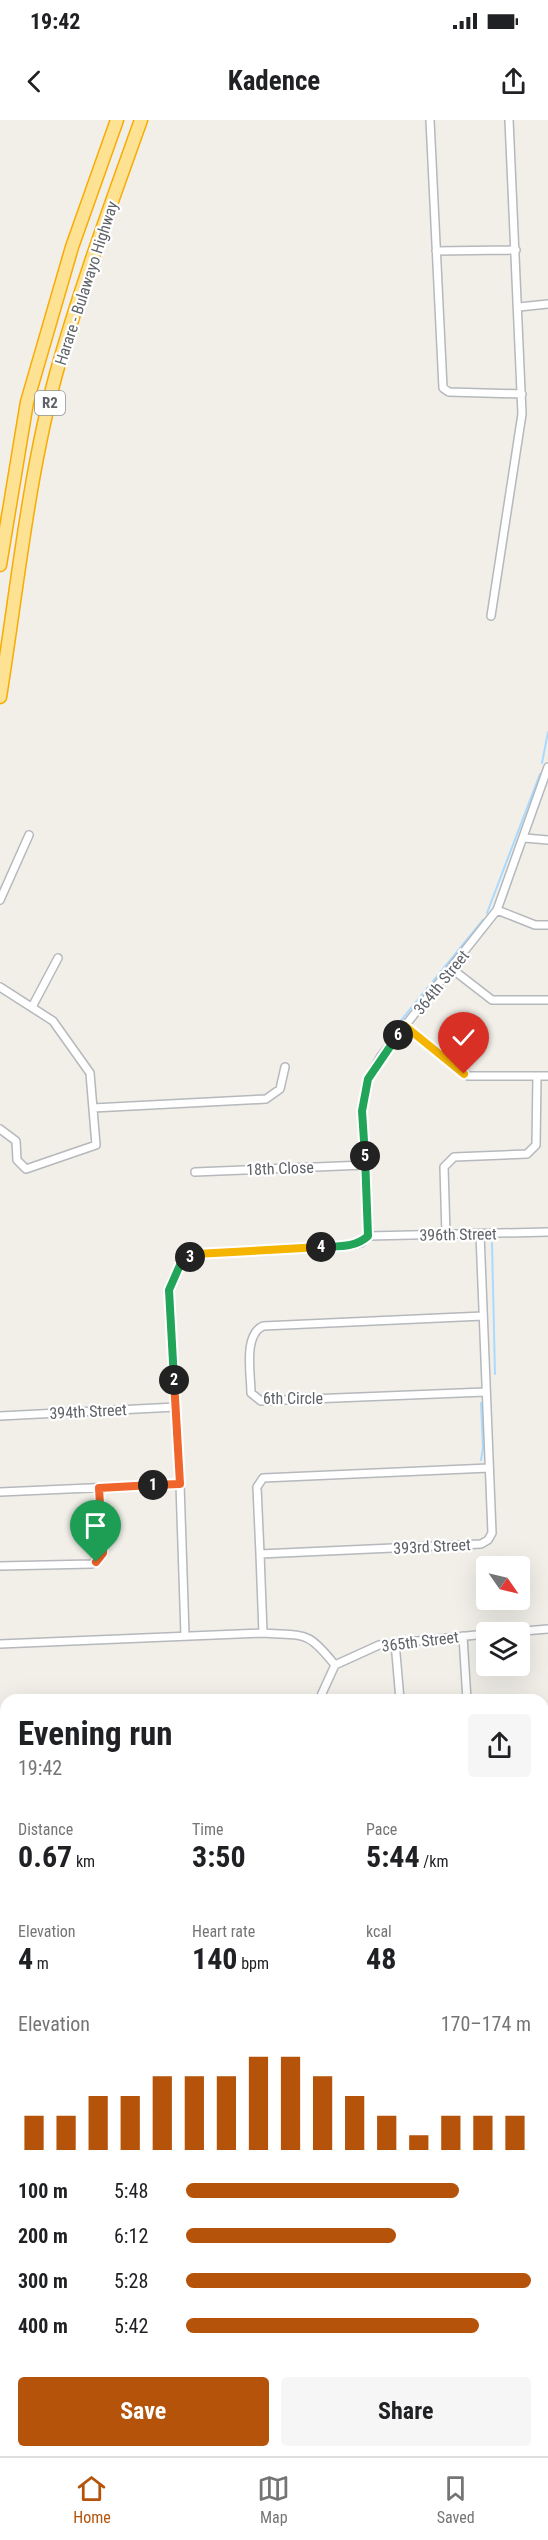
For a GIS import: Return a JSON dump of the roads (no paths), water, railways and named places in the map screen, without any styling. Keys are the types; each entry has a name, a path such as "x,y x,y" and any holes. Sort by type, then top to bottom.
{"highway":[{"name":"Harare - Bulawayo Highway","path":"0,565 27,402 72,247 117,120"},
{"name":"Harare - Bulawayo Highway","path":"0,697 22,553 44,427 56,374 99,237 141,120"}],"street":[{"path":"430,120 443,388 449,392 522,394"},
{"path":"490,616 522,414 509,120"},
{"path":"436,251 516,250"},
{"path":"519,307 548,304"},
{"name":"364th Street","path":"368,1236 362,1111 368,1079 381,1056 497,910 525,838 548,766"},
{"path":"0,900 28,835"},
{"path":"525,838 548,840"},
{"path":"497,910 535,925 548,926"},
{"path":"32,1007 58,958"},
{"path":"452,969 492,1000 548,1000"},
{"path":"0,987 53,1021 90,1072 96,1145 26,1169 17,1160 16,1141 0,1129"},
{"path":"405,1026 468,1076 548,1076"},
{"path":"93,1108 266,1100 280,1089 285,1067"},
{"path":"446,1235 444,1167 454,1157 527,1154 533,1151 536,1145 537,1076"},
{"name":"18th Close","path":"195,1172 365,1165"},
{"name":"396th Street","path":"185,1635 180,1484 169,1290 180,1265 196,1254 353,1245 361,1243 368,1236 548,1232"},
{"name":"393rd Street","path":"260,1554 481,1544 488,1540 492,1533 480,1234"},
{"name":"6th Circle","path":"483,1316 263,1326 255,1330 251,1339 251,1393 261,1401 485,1392"},
{"name":"394th Street","path":"0,1416 176,1407"},
{"path":"263,1633 257,1487 263,1478 489,1468"},
{"path":"0,1492 180,1484"},
{"path":"0,1566 92,1564 99,1560 103,1553 99,1488"},
{"path":"530,1630 548,1629"},
{"path":"0,1644 263,1633 310,1637 318,1643 335,1665 322,1694"},
{"name":"365th Street","path":"335,1665 358,1653 395,1642 476,1635"},
{"path":"463,1636 467,1694"},
{"path":"395,1642 399,1694"}],"waterway":[{"path":"542,763 548,732"},
{"path":"487,913 540,774"},
{"path":"394,1029 483,920"},
{"path":"492,1243 495,1374"},
{"path":"481,1403 483,1448 481,1460"}]}
